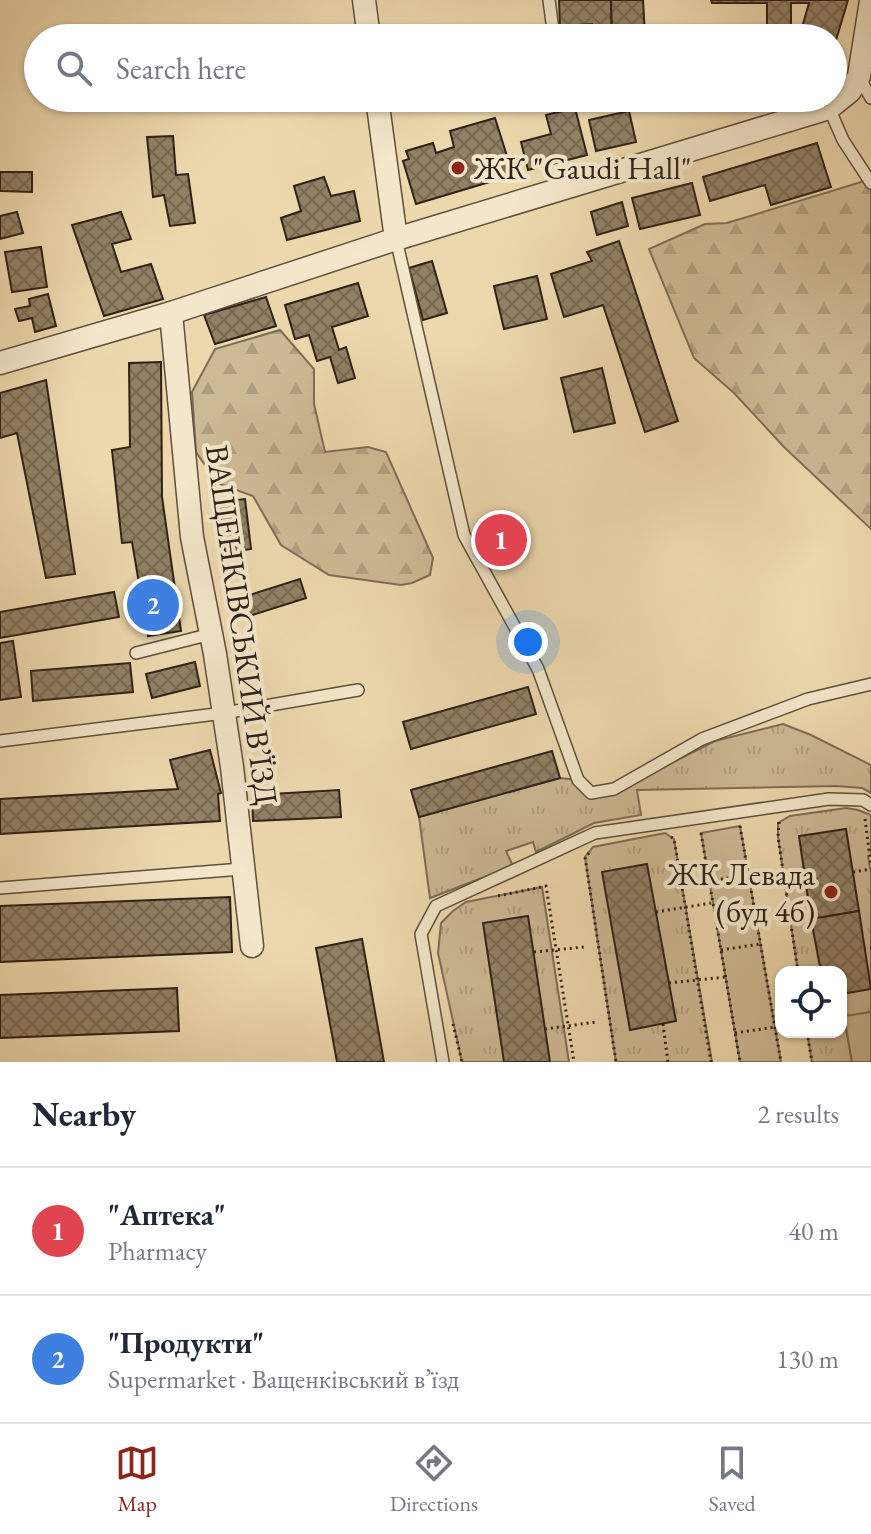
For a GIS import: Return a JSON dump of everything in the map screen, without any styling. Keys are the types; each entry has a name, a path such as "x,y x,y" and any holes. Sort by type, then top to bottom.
{"street":[{"path":"364,0 367,24"},
{"path":"847,93 859,76 871,1"},
{"path":"379,112 396,239"},
{"path":"0,363 171,313 396,239 816,112"},
{"name":"ВАЩЕНКІВСЬКИЙ В’ЇЗД","path":"171,313 192,537 232,767 252,946"}],"lane":[{"path":"549,0 552,24"},
{"path":"859,76 871,98"},
{"path":"831,112 843,140 871,183"},
{"path":"396,239 464,535 538,669 578,780 591,793 614,789 702,739 808,699 871,684"},
{"path":"136,653 211,634"},
{"path":"0,741 224,713 358,690"},
{"path":"443,1062 421,934 436,906 595,833 829,799 863,800 867,809"},
{"path":"0,888 242,869"}],"path":[{"path":"853,872 871,867 867,809"},
{"path":"782,819 778,823 778,837 797,966"},
{"path":"735,1033 775,1027 740,826"},
{"path":"665,833 674,839 711,1062"},
{"path":"701,833 740,1062"},
{"path":"593,847 585,857 616,1062"},
{"path":"709,881 748,875"},
{"path":"496,896 546,886 574,1062"},
{"path":"656,912 713,903"},
{"path":"721,950 760,944"},
{"path":"534,952 584,947"},
{"path":"864,949 871,948"},
{"path":"669,983 725,977"},
{"path":"545,1029 596,1022"},
{"path":"663,1024 668,1062"},
{"path":"454,1025 462,1062"},
{"path":"777,1038 781,1062"},
{"path":"808,1038 812,1062"}],"green space":[{"path":"871,179 871,529 784,447 734,393 694,358 649,249 705,224 727,223"},
{"path":"280,330 314,369 314,404 325,452 368,447 386,452 433,558 430,575 401,585 329,575 281,545 253,496 217,483 196,452 192,392 215,349"},
{"path":"783,724 871,765 871,793 862,788 836,786 637,790 641,815 594,823 536,852 533,842 506,851 513,866 430,898 419,817 560,778 578,780 592,793 618,790 715,741"},
{"path":"846,808 871,815 871,856 868,856 871,873 871,1012 847,1016 847,966 797,966 778,837 778,823 790,816"},
{"path":"740,826 781,1062 740,1062 701,833"},
{"path":"665,833 674,839 712,1062 616,1062 585,857 593,847"},
{"path":"542,887 569,1062 462,1062 438,953 441,923 466,902"},
{"path":"871,1012 871,1062 852,1062 847,1016"},
{"path":"847,1034 852,1062 812,1062 808,1038 847,1038"}],"building":[{"path":"559,0 611,0 612,24 560,24"},
{"path":"611,0 643,0 644,24 612,24"},
{"path":"711,0 848,0 841,24 803,24 809,3 791,3 791,24 767,24 767,3 712,3"},
{"path":"576,112 587,155 528,170 521,142 551,134 546,115"},
{"path":"629,112 636,142 596,151 589,120"},
{"name":"ЖК \"Gaudi Hall\"","path":"495,118 513,175 416,204 403,161 409,159 406,151 433,143 436,153 454,147 450,131"},
{"path":"173,136 176,175 188,174 195,223 170,226 164,195 153,197 147,137"},
{"path":"817,143 831,187 771,205 765,185 710,201 703,177"},
{"path":"0,172 32,172 32,192 0,191"},
{"path":"324,177 331,196 354,191 360,221 287,240 281,218 301,211 294,186"},
{"path":"692,183 700,215 640,229 632,198"},
{"path":"622,202 628,226 597,235 591,212"},
{"path":"17,212 23,233 0,239 0,216"},
{"path":"121,212 131,239 112,244 121,272 151,264 163,299 104,316 72,225"},
{"path":"619,241 678,421 645,432 603,305 564,317 551,274 592,261 587,252"},
{"path":"41,247 47,287 12,292 5,252"},
{"path":"432,261 447,313 423,320 409,268"},
{"path":"537,276 547,319 504,329 494,286"},
{"path":"358,283 368,316 332,327 339,350 346,347 355,378 338,383 330,357 317,361 309,335 295,339 285,305"},
{"path":"48,294 56,326 35,332 32,318 19,321 15,309 30,306 29,299"},
{"path":"266,297 276,326 215,344 204,315"},
{"path":"161,362 162,497 181,631 148,636 132,542 122,543 112,450 130,447 129,363"},
{"path":"602,368 615,423 574,432 561,378"},
{"path":"46,380 75,574 46,578 17,433 0,438 0,393"},
{"path":"245,499 251,549 225,553 219,502"},
{"path":"300,579 306,598 246,617 240,598"},
{"path":"114,592 119,617 0,638 0,612"},
{"path":"13,641 21,697 0,700 0,643"},
{"path":"195,662 200,686 152,698 146,674"},
{"path":"130,663 133,692 33,701 31,671"},
{"path":"528,687 536,714 411,749 403,722"},
{"path":"210,750 221,793 218,794 220,821 0,834 0,799 178,789 170,760"},
{"path":"552,751 560,778 419,817 411,790"},
{"path":"339,790 341,817 253,821 252,795"},
{"name":"ЖК Левада (буд 4б)","path":"846,829 859,911 811,919 799,836"},
{"path":"647,864 676,1021 630,1030 602,872"},
{"path":"230,897 232,952 0,962 0,906"},
{"path":"859,911 871,989 847,993 847,966 820,966 811,919"},
{"path":"528,916 550,1062 504,1062 483,923"},
{"path":"362,939 384,1062 337,1062 316,948"},
{"path":"177,988 179,1031 0,1038 0,995"}],"place":[{"name":"ЖК \"Gaudi Hall\"","path":"458,168"},
{"name":"\"Аптека\"","path":"501,540"},
{"name":"\"Продукти\"","path":"153,605"},
{"name":"ЖК Левада (буд 4б)","path":"831,892"}]}
